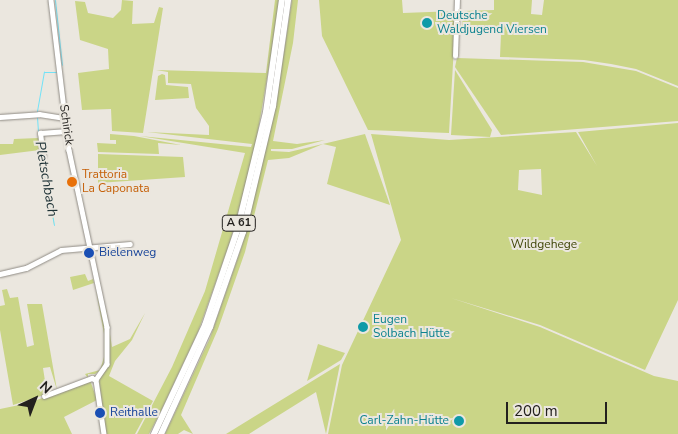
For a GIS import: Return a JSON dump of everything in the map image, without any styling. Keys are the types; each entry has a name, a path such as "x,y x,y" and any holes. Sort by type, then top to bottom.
{"highway":[{"name":"A 61","path":"154,434 205,325 237,230 266,112 282,0"},
{"name":"A 61","path":"160,434 204,342 243,232 273,106 288,0"}],"street":[{"name":"Schirick","path":"51,0 67,131 108,335 106,364 96,380"},
{"path":"455,56 457,0"},
{"path":"0,117 39,114 65,118"},
{"path":"44,157 40,133 67,131"},
{"path":"0,274 26,268 61,250 130,244"},
{"path":"44,396 92,378 96,380 104,434"}],"green space":[{"path":"122,0 133,1 132,24 154,23 159,7 163,8 143,133 112,131 111,109 82,110 78,73 109,69 108,49 80,40 75,1 85,2 88,13 113,18 121,10"},
{"path":"275,0 279,0 276,26 254,154 230,242 198,332 160,413 149,434 137,434 172,367 205,291 245,153 140,136 251,147 252,144 147,132 209,135 209,126 196,108 191,84 168,83 168,72 156,70 266,73"},
{"path":"292,0 298,0 293,43 273,141 297,144 325,140 292,149 271,149 271,151 289,152 365,134 390,205 327,184 336,147 323,144 289,158 268,160 245,252 218,329 181,415 193,434 184,430 178,434 165,434 210,338 242,246 275,110"},
{"path":"319,0 402,0 403,13 456,11 449,133 368,130 322,36"},
{"path":"494,0 532,0 531,14 542,15 544,0 678,0 678,86 636,69 611,64 584,60 500,57 501,34 469,33 462,28 463,11 494,10"},
{"path":"457,58 583,62 636,71 678,88 678,121 501,135 455,67"},
{"path":"455,70 492,130 490,137 451,135"},
{"path":"165,75 166,85 188,87 189,98 155,100 158,76"},
{"name":"Wildgehege","path":"678,123 678,300 645,370 540,325 451,298 540,327 654,376 678,381 678,434 328,434 342,365 401,240 371,134 449,140 576,132 597,166 578,132","holes":["541,169 542,195 518,190 519,170"]},
{"path":"39,134 53,209 54,225 40,150 0,155 0,144 13,144 14,139 38,138"},
{"path":"110,134 134,136 181,145 158,143 159,154 98,152 97,143 116,144 116,140 110,140"},
{"path":"98,154 183,157 185,177 98,183"},
{"path":"85,274 88,281 93,279 94,283 73,290 70,277"},
{"path":"7,289 10,298 18,297 27,347 34,345 27,304 42,304 57,390 50,367 43,368 47,394 13,405 0,330 0,306 5,305 2,290"},
{"path":"96,291 105,329 105,357 102,369 95,374 88,374 88,378 85,374 100,370 104,357 104,334"},
{"path":"106,308 112,347 130,339 145,313 132,340 115,361 109,376 153,401 135,434 106,434 99,381 109,358"},
{"path":"318,344 345,353 341,360 307,381"},
{"path":"340,364 326,434 316,392 249,434 226,434"},
{"path":"90,380 97,400 64,417 72,434 0,434 0,409 29,403"}],"waterway":[{"name":"Pletschbach","path":"55,0 62,65"},
{"name":"Pletschbach","path":"37,111 44,72 56,72"},
{"name":"Pletschbach","path":"37,117 38,132"},
{"name":"Pletschbach","path":"42,159 54,225"}],"place":[{"name":"Deutsche Waldjugend Viersen","path":"427,23"},
{"name":"Trattoria La Caponata","path":"72,182"},
{"name":"Bielenweg","path":"89,253"},
{"name":"Eugen Solbach Hütte","path":"363,327"},
{"name":"Reithalle","path":"100,413"},
{"name":"Carl-Zahn-Hütte","path":"459,421"}]}
